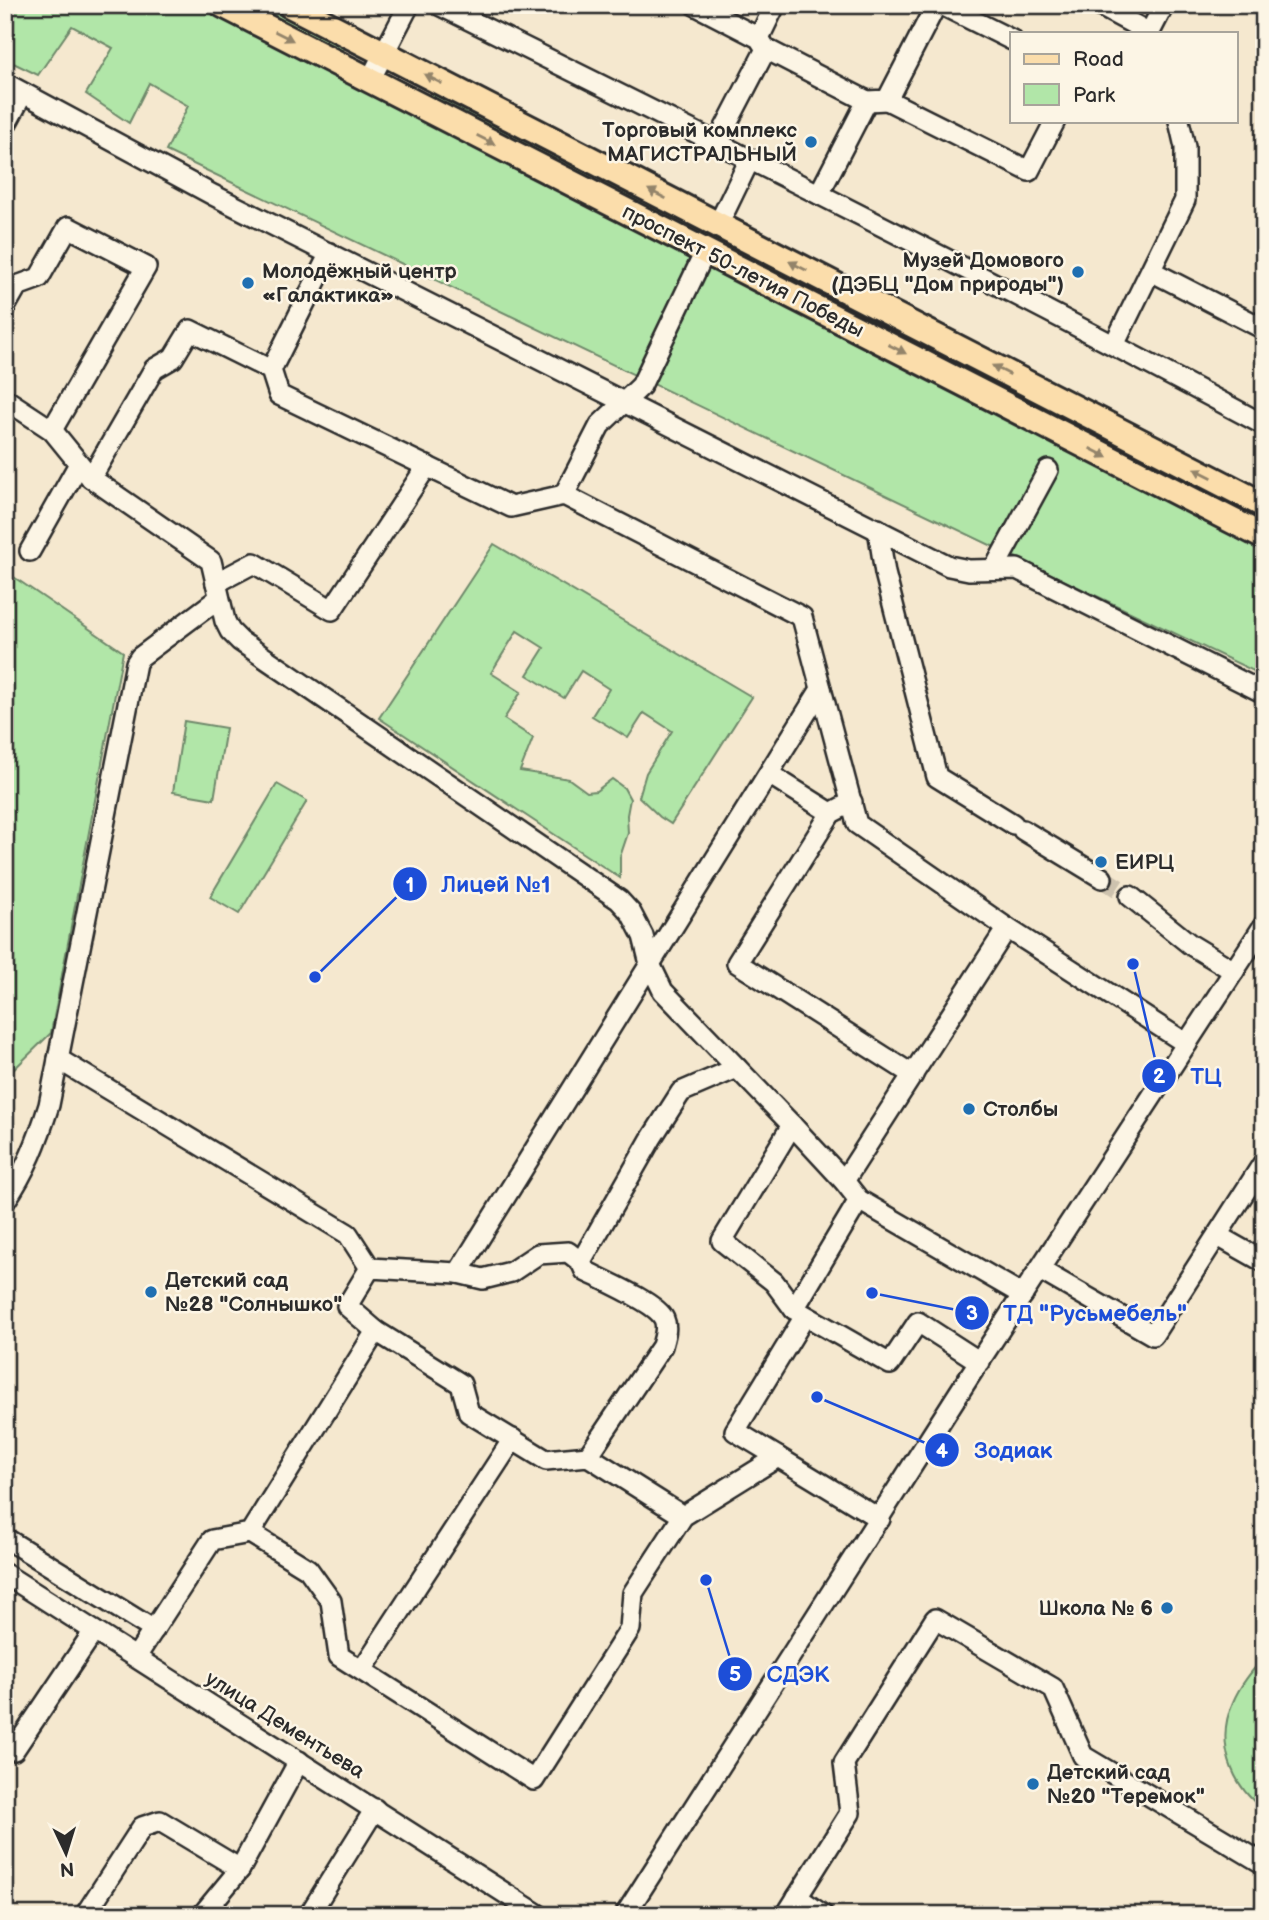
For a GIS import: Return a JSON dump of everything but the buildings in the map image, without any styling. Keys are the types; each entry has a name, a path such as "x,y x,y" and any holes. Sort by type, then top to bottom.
{"main road":[{"name":"проспект 50-летия Победы","path":"223,5 1264,537"},
{"name":"проспект 50-летия Победы","path":"290,5 1264,505"}],"street":[{"path":"370,80 409,5"},
{"path":"439,5 820,194 1264,425"},
{"path":"695,5 867,101 887,100 1029,172 1054,122"},
{"path":"717,143 763,43 775,5"},
{"path":"887,100 936,5"},
{"path":"942,5 1010,39"},
{"path":"1098,5 1121,26 1146,32"},
{"path":"1150,32 1164,5"},
{"path":"5,83 213,195 949,566 969,570 1017,569 1264,693"},
{"path":"5,126 23,93"},
{"path":"820,194 867,101"},
{"path":"1114,345 1185,200 1185,147 1180,122"},
{"path":"718,225 750,159"},
{"path":"5,307 17,286 39,278 68,227 146,267 52,430"},
{"path":"564,495 600,425 641,386 705,252"},
{"path":"330,253 271,370 279,395 511,507 564,495 802,617 857,824 1007,928 1187,1044"},
{"path":"1151,271 1264,329"},
{"path":"30,551 154,369 173,358 190,330 271,370"},
{"path":"5,399 52,430 85,471 211,561 225,621 240,641 619,900 631,914 643,936 650,964 663,991 792,1125 859,1200 1023,1295"},
{"path":"5,1201 29,1162 48,1105 136,663 140,656 254,563 332,610 427,466"},
{"path":"994,569 1048,470"},
{"path":"878,529 885,573 937,777 1102,878"},
{"path":"458,1273 821,689"},
{"path":"769,774 831,813"},
{"path":"852,802 831,813 737,963 913,1075"},
{"path":"1130,896 1191,945 1234,971"},
{"path":"625,1915 1264,925"},
{"path":"844,1181 1007,928"},
{"path":"58,1059 348,1234 370,1268"},
{"path":"581,1262 681,1092 737,1068"},
{"path":"792,1125 722,1241 774,1282 799,1312 890,1364 918,1322 980,1362"},
{"path":"1040,1270 1153,1335 1264,1162"},
{"path":"859,1200 735,1431 880,1519"},
{"path":"1218,1236 1264,1262"},
{"path":"370,1268 458,1273 483,1279 511,1272 538,1254 568,1252 581,1262 585,1271 645,1302 664,1317 667,1327 662,1346 588,1456"},
{"path":"370,1268 346,1306 376,1331 461,1384 469,1413 546,1460 588,1456 682,1516"},
{"path":"250,1532 376,1331"},
{"path":"362,1670 513,1439"},
{"path":"136,1657 212,1540 250,1532 308,1569 331,1601 339,1656 534,1780 630,1629 633,1594 682,1516 778,1457"},
{"path":"5,1538 154,1630"},
{"name":"улица Дементьева","path":"5,1574 539,1915"},
{"path":"786,1915 850,1813 844,1763 934,1619 1053,1688 1083,1756 1264,1864"},
{"path":"5,1744 14,1750 94,1630"},
{"path":"202,1915 240,1869 299,1761"},
{"path":"309,1915 375,1809"},
{"path":"85,1915 142,1828 160,1821 240,1869"},
{"path":"797,1897 823,1915"}],"green space":[{"path":"5,5 202,5 1264,546 1264,676 166,151 188,106 149,83 129,123 86,94 113,48 72,26 38,75 5,59"},
{"path":"247,5 265,5 345,46 341,54"},
{"path":"432,89 1264,515 1264,525 428,98"},
{"path":"494,544 752,697 671,824 639,797 646,773 672,731 644,713 628,738 592,716 609,689 581,671 564,698 527,675 544,648 517,631 491,673 521,692 504,719 533,738 520,771 569,779 587,792 596,791 612,779 624,788 630,799 628,833 620,857 620,878 379,718"},
{"path":"5,571 123,652 51,1033 5,1078"},
{"path":"184,721 226,728 214,799 173,792"},
{"path":"277,784 307,801 239,914 210,897"},
{"path":"1264,1657 1264,1810 1252,1800 1235,1775 1229,1762 1226,1732 1236,1696"}],"tunnel":[{"path":"1102,878 1130,896"}],"place":[{"name":"Торговый комплекс МАГИСТРАЛЬНЫЙ","path":"811,142"},
{"name":"Музей Домового (ДЭБЦ \"Дом природы\")","path":"1078,272"},
{"name":"Молодёжный центр «Галактика»","path":"248,283"},
{"name":"ЕИРЦ","path":"1101,862"},
{"name":"ТЦ","path":"1133,964"},
{"name":"Лицей №1","path":"315,977"},
{"name":"Столбы","path":"969,1109"},
{"name":"Детский сад №28 \"Солнышко\"","path":"151,1292"},
{"name":"ТД \"Русьмебель\"","path":"872,1293"},
{"name":"Зодиак","path":"817,1397"},
{"name":"СДЭК","path":"706,1580"},
{"name":"Школа № 6","path":"1167,1608"},
{"name":"Детский сад №20 \"Теремок\"","path":"1033,1784"}]}
